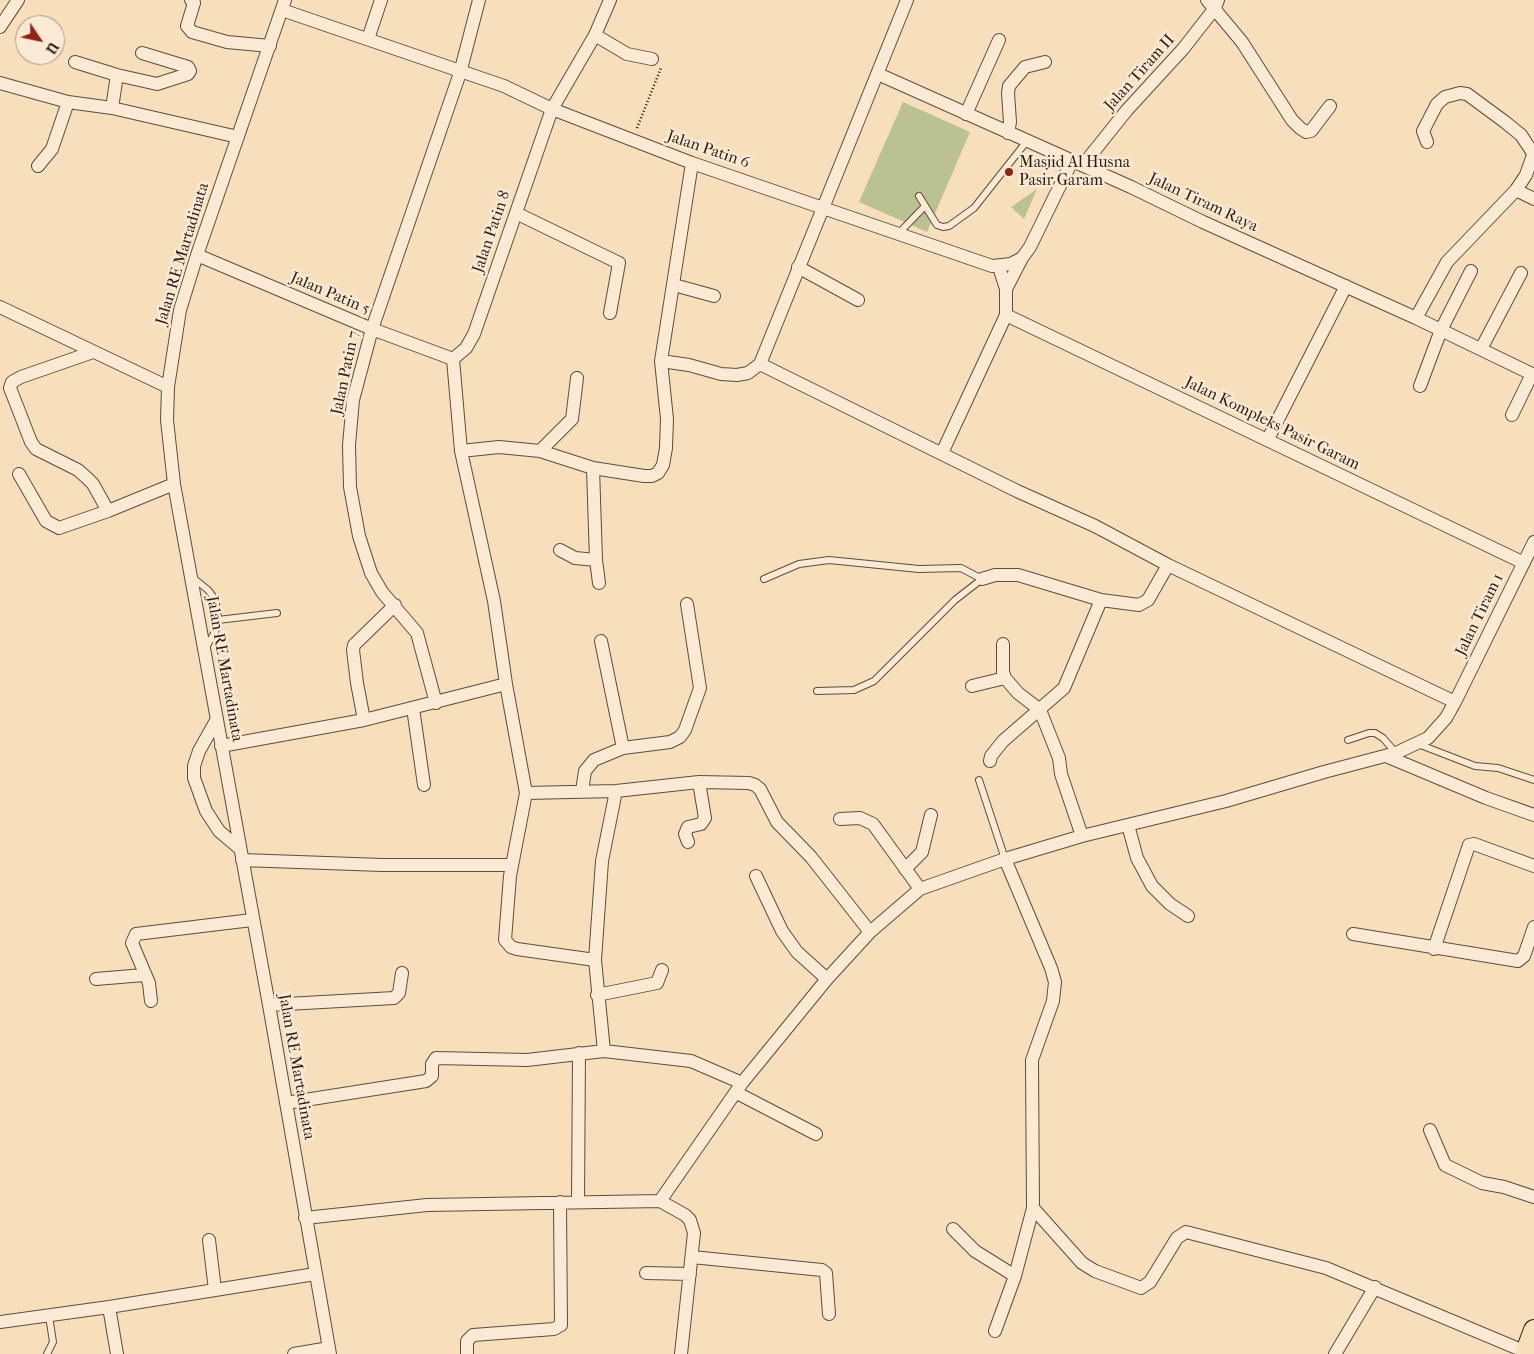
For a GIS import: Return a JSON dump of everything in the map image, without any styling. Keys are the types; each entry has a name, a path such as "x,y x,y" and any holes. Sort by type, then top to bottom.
{"highway":[{"path":"1526,1353 1534,1332"}],"street":[{"path":"0,27 18,0"},
{"path":"191,0 194,3 187,26 192,32 227,42 270,46"},
{"path":"368,38 381,0"},
{"name":"Jalan Patin 7","path":"436,703 417,633 382,592 371,573 359,536 350,487 349,445 353,400 372,329 460,73 480,0"},
{"name":"Jalan Patin 8","path":"452,359 466,348 474,334 552,109 595,34 610,0"},
{"path":"661,361 690,365 720,374 737,375 748,373 760,364 907,0"},
{"path":"1213,3 1242,42 1292,120 1300,128 1306,132 1311,131 1330,106"},
{"name":"Jalan Tiram II","path":"1078,163 1183,49 1213,3"},
{"name":"Jalan RE Martadinata","path":"284,5 197,255 180,310 168,388 167,420 174,484 252,920 270,1006 329,1351"},
{"name":"Jalan Patin 6","path":"284,5 460,73 504,86 552,109 692,163 978,262 999,267"},
{"path":"595,34 615,48 652,59"},
{"path":"966,114 999,40"},
{"path":"75,62 117,75 159,84 189,73 188,67 142,53"},
{"path":"1008,133 1010,122 1008,93 1010,86 1025,67 1045,62"},
{"name":"Jalan Tiram Raya","path":"878,74 1078,163 1416,318 1533,375"},
{"path":"112,108 117,75"},
{"path":"0,83 68,102 112,108 238,137"},
{"path":"1416,318 1447,262 1516,190 1526,174 1534,152 1521,135 1506,122 1467,94 1460,93 1445,97 1436,104 1423,131 1427,142"},
{"path":"38,166 52,149 68,102"},
{"path":"461,450 499,447 540,451 593,468 652,476 658,473 663,465 667,419 661,361 692,163"},
{"path":"1006,289 1078,163"},
{"path":"1516,190 1534,199"},
{"path":"516,212 619,263 610,313"},
{"name":"Jalan Patin 5","path":"197,255 372,329 452,359"},
{"path":"942,453 1006,315 1006,289 999,267 1011,264 1022,258"},
{"path":"798,267 858,300"},
{"path":"1420,386 1441,330 1471,271"},
{"path":"1481,349 1521,273"},
{"path":"674,285 714,296"},
{"path":"1268,439 1346,286"},
{"path":"0,307 168,388"},
{"name":"Jalan Kompleks Pasir Garam","path":"1006,315 1524,563"},
{"path":"94,352 21,377 12,382 10,388 31,442 36,449 78,470 93,484 108,511"},
{"path":"452,359 461,450 494,601 506,684 526,794 512,865 506,940 508,944 517,948 595,960"},
{"path":"760,364 1017,491 1095,526 1168,565 1455,702"},
{"path":"1512,415 1533,375"},
{"path":"540,451 572,419 577,378"},
{"path":"593,468 596,560 599,583"},
{"path":"20,474 46,521 52,526 59,528 108,511 174,484"},
{"name":"Jalan Tiram 1","path":"920,889 1005,859 1082,836 1226,801 1324,772 1391,755 1417,743 1436,731 1455,702 1534,542"},
{"path":"560,550 575,558 596,560"},
{"path":"982,579 995,575 1018,575 1101,600 1133,605 1145,603 1168,565"},
{"path":"990,761 991,756 1003,741 1064,688 1101,600"},
{"path":"582,791 585,771 588,764 594,760 623,748 670,742 680,737 685,730 700,688 687,604"},
{"path":"364,720 352,650 354,645 395,605"},
{"path":"601,641 623,748"},
{"path":"1003,644 1002,672 1018,693 1040,710 1059,758 1061,774 1082,836"},
{"path":"972,686 1005,678"},
{"path":"222,746 364,720 506,684"},
{"path":"413,708 424,785"},
{"path":"216,719 196,759 194,778 206,811 219,831 240,854 382,865 512,865"},
{"path":"1391,755 1486,798 1534,815"},
{"path":"526,794 616,791 699,782 749,782 760,789 777,822 811,857 870,932"},
{"path":"688,842 685,834 688,827 701,824 705,818 699,782"},
{"path":"604,1051 595,960 602,861 616,791"},
{"path":"905,869 922,852 931,816"},
{"path":"660,1201 740,1088 827,979 870,932 920,889 873,824 860,818 840,819"},
{"path":"1128,825 1137,858 1152,886 1170,904 1188,916"},
{"path":"1434,949 1469,845 1474,844 1534,866"},
{"path":"995,1331 1015,1276 1033,1208 1032,1060 1053,1001 1055,982 1051,968 1005,859"},
{"path":"756,876 782,931 797,952 827,979"},
{"path":"151,1001 149,982 144,975 132,943 136,934 252,920"},
{"path":"1353,934 1434,949 1518,961 1524,956 1534,927"},
{"path":"597,995 657,983 662,970"},
{"path":"270,1006 394,998 399,993 402,973"},
{"path":"96,979 144,975"},
{"path":"286,1103 426,1081 432,1076 432,1064 436,1058 528,1060 604,1051 691,1061 816,1134"},
{"path":"578,1202 579,1053"},
{"path":"1430,1130 1445,1165 1482,1183 1504,1187 1534,1198"},
{"path":"305,1218 428,1205 660,1201 690,1220 694,1233 681,1354"},
{"path":"467,1354 468,1341 473,1334 554,1329 561,1325 560,1202"},
{"path":"1033,1208 1082,1263 1094,1271 1141,1288 1150,1282 1177,1238 1186,1232 1317,1264 1375,1287 1526,1353"},
{"path":"953,1229 975,1251 1015,1276"},
{"path":"209,1240 214,1290"},
{"path":"692,1257 822,1270 826,1273 829,1314"},
{"path":"646,1273 690,1274"},
{"path":"0,1322 110,1307 316,1274"},
{"path":"1335,1354 1375,1287"},
{"path":"110,1307 117,1354"},
{"path":"294,1354 329,1351"}],"lane":[{"path":"919,196 937,225 949,226 974,208 1027,141"},
{"path":"898,234 925,206"},
{"path":"764,579 799,564 829,560 919,569 961,568 982,579 954,600 874,681 854,690 816,691"},
{"path":"191,576 208,590 215,599 218,620 215,632 204,651"},
{"path":"218,620 277,613"},
{"path":"1348,740 1369,733 1375,733 1383,738 1391,755"},
{"path":"1417,743 1475,766 1498,768 1534,780"},
{"path":"979,780 1005,859"},
{"path":"47,1354 53,1342 49,1316"}],"path":[{"path":"632,140 661,68 659,62 652,59"}],"green space":[{"path":"903,102 970,132 927,232 859,202"},
{"path":"1037,189 1024,219 1011,207"}],"place":[{"name":"Masjid Al Husna Pasir Garam","path":"1009,172"}]}
